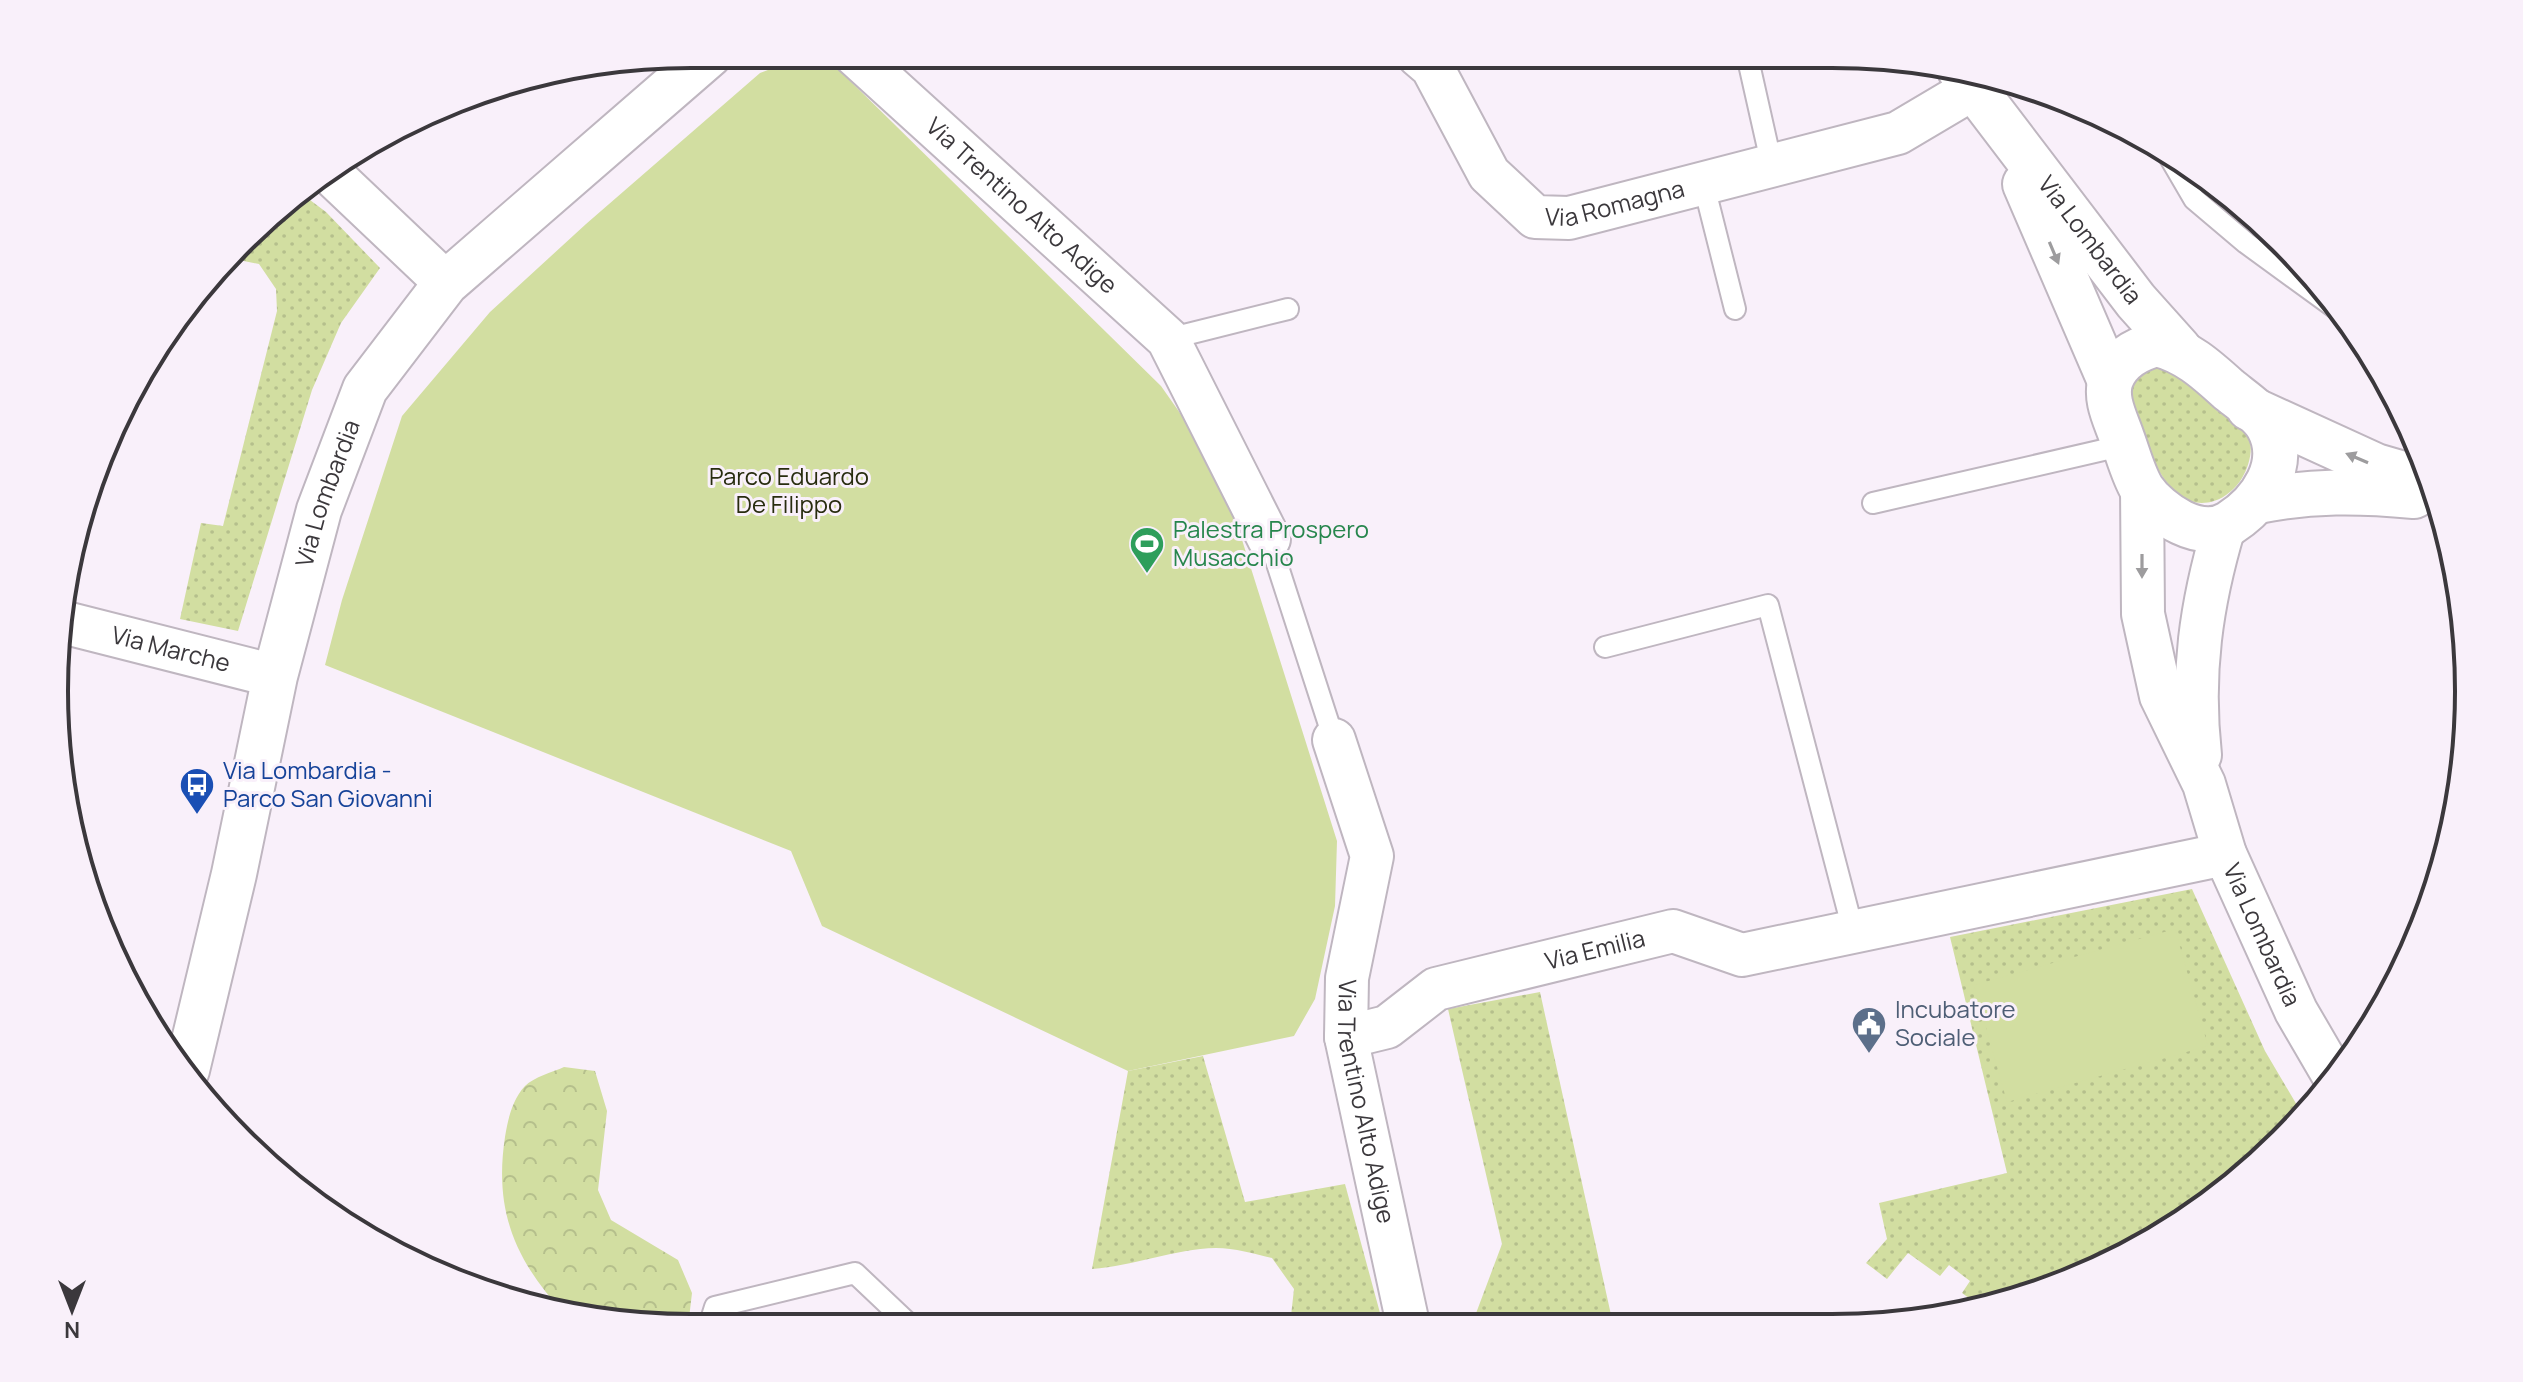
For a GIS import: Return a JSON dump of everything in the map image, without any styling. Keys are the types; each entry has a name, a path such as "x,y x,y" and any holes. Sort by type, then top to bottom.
{"street":[{"name":"Via Lombardia","path":"189,1060 234,874 275,676 319,510 365,389 446,283 694,68"},
{"name":"Via Trentino Alto Adige","path":"883,68 1168,339 1269,539"},
{"name":"Via Romagna","path":"1433,68 1489,174 1535,217 1569,218 1898,133 1963,82"},
{"name":"Via Lombardia","path":"1970,84 2136,301 2179,349"},
{"name":"Via Lombardia","path":"2003,130 2110,381"},
{"path":"337,179 446,283"},
{"path":"2241,514 2268,485 2275,461 2267,425 2179,349 2157,344 2139,349 2120,363 2110,381 2109,404 2142,488 2160,510 2182,522 2205,530 2295,493 2349,490 2424,497"},
{"path":"2249,408 2376,466 2417,478"},
{"name":"Via Lombardia","path":"2142,488 2143,614 2161,696 2204,784 2225,854 2296,1011 2328,1067"},
{"name":"Via Lombardia","path":"2204,784 2194,695 2205,590 2241,514"},
{"name":"Via Marche","path":"72,624 275,676"},
{"name":"Via Trentino Alto Adige","path":"1334,740 1372,856 1347,978 1346,1037 1406,1314"},
{"name":"Via Emilia","path":"1346,1037 1387,1027 1436,989 1673,931 1742,955 2225,854"}],"lane":[{"path":"1750,68 1772,166"},
{"path":"2179,174 2194,199 2246,243 2305,286"},
{"name":"Via Romagna","path":"1703,182 1735,309"},
{"path":"1168,339 1288,309"},
{"path":"1873,503 2125,445"},
{"path":"1269,539 1334,740"},
{"path":"1605,647 1768,605 1854,934"},
{"path":"713,1314 715,1307 855,1273 898,1314"}],"green space":[{"name":"Parco Eduardo De Filippo","path":"773,68 837,68 1161,386 1220,470 1337,841 1335,906 1315,999 1294,1036 1128,1071 822,926 791,851 325,665 342,600 402,416 490,312 760,73"},
{"path":"309,199 326,212 380,268 341,323 312,390 238,631 180,619 201,523 223,526 277,311 276,289 259,264 241,260"},
{"path":"2162,366 2177,369 2233,416 2249,436 2250,454 2245,473 2234,488 2218,500 2200,503 2187,500 2176,492 2158,470 2134,417 2129,402 2132,386 2143,374"},
{"path":"2192,889 2265,1051 2297,1105 2243,1159 2178,1209 2144,1231 2070,1267 1969,1298 1962,1293 1970,1281 1949,1265 1940,1276 1908,1253 1887,1279 1866,1263 1887,1239 1879,1203 2007,1173 1950,937"},
{"path":"2175,929 2208,1046 2007,1102 1974,985"},
{"path":"1540,992 1611,1314 1476,1314 1502,1244 1448,1009"},
{"path":"1203,1056 1245,1202 1345,1184 1380,1314 1291,1314 1294,1289 1272,1258 1237,1250 1200,1249 1092,1269 1128,1071"},
{"path":"564,1067 595,1071 607,1111 598,1190 611,1220 678,1260 692,1293 690,1314 610,1309 551,1298 532,1272 512,1232 506,1210 502,1163 514,1104 525,1086"}],"place":[{"name":"Palestra Prospero Musacchio","path":"1147,575"},
{"name":"Via Lombardia - Parco San Giovanni","path":"197,816"},
{"name":"Incubatore Sociale","path":"1869,1055"}]}
